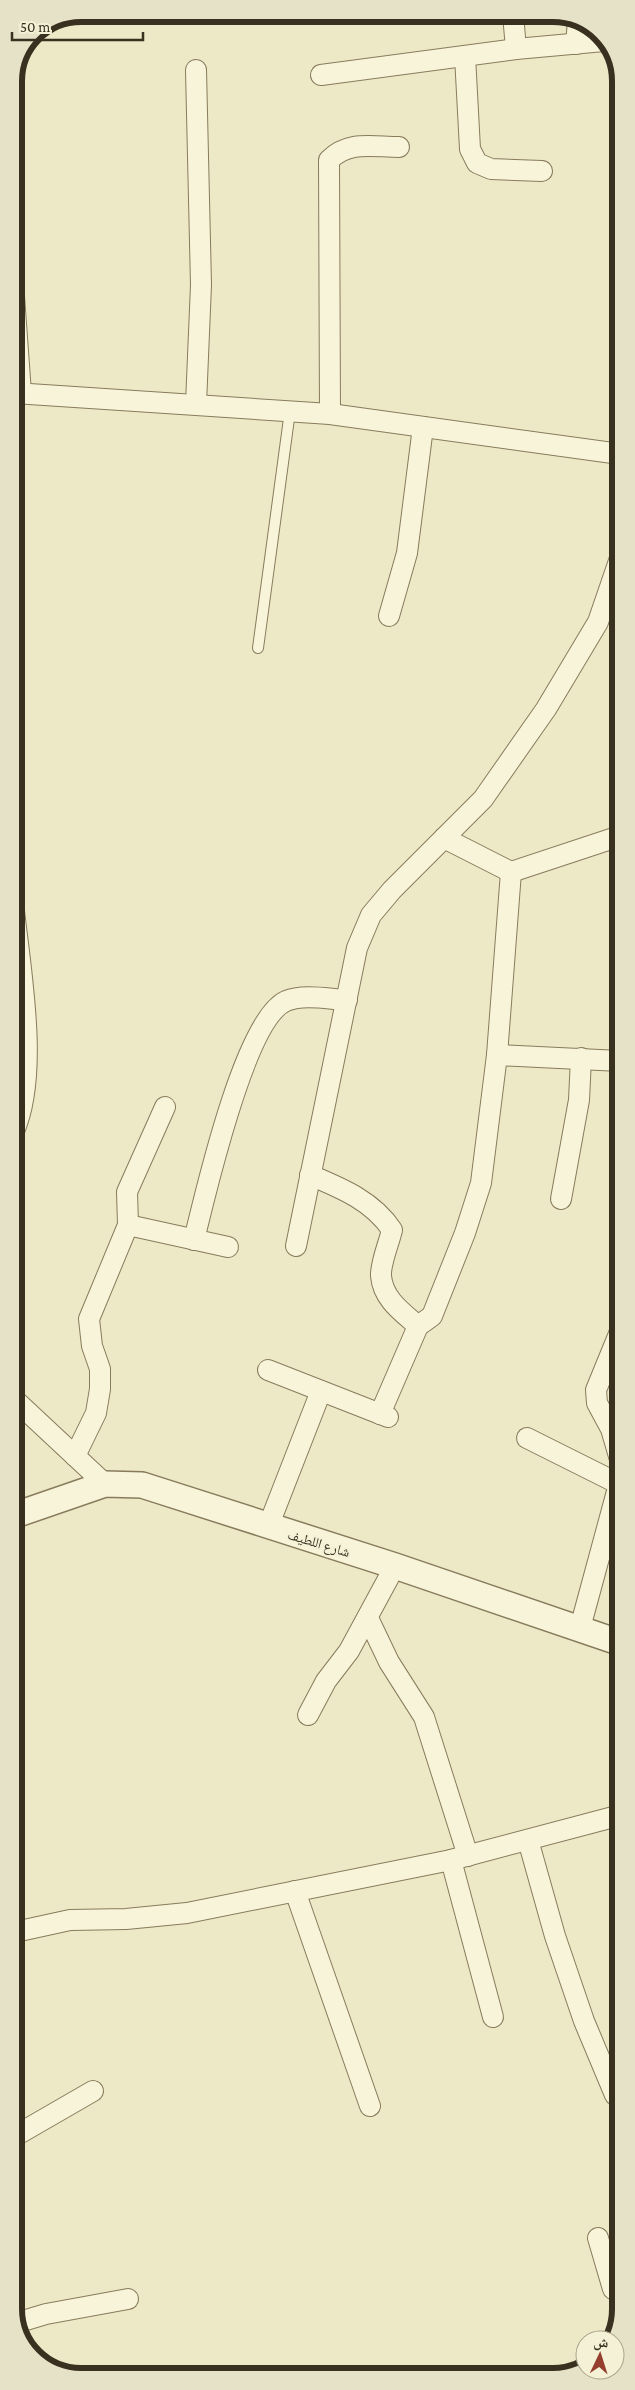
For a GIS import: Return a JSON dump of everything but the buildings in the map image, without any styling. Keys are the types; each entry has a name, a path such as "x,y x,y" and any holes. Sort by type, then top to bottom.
{"street":[{"path":"514,23 516,49"},
{"path":"576,44 577,28"},
{"path":"321,75 516,49 596,42"},
{"path":"465,56 470,149 477,163 491,169 542,171"},
{"path":"196,70 201,285 196,404"},
{"path":"330,414 330,160 339,150 354,146 399,147"},
{"path":"22,393 330,414 612,453"},
{"path":"389,616 407,554 423,427"},
{"path":"296,1246 357,948 372,915 392,890 483,799 546,709 598,622 612,581"},
{"path":"444,838 511,872 612,839"},
{"path":"268,1370 384,1416 418,1326 432,1316 465,1233 481,1184 497,1055 511,872"},
{"path":"22,987 25,1016 26,1084 22,1095"},
{"path":"194,1240 227,1116 250,1052 271,1014 284,1002 300,997 346,1000"},
{"path":"497,1055 612,1060"},
{"path":"562,1199 579,1100 581,1058"},
{"path":"75,1456 96,1413 100,1389 100,1369 92,1346 89,1319 128,1225 127,1192 166,1107"},
{"path":"310,1175 355,1194 385,1219 392,1230 380,1275 386,1294 393,1304 418,1326"},
{"path":"128,1225 228,1247"},
{"path":"612,1351 596,1390 597,1403 612,1433"},
{"path":"268,1527 322,1391"},
{"path":"22,1407 105,1484"},
{"path":"527,1438 612,1480"},
{"name":"شارع اللطيف","path":"22,1513 105,1484 142,1486 395,1566 612,1640"},
{"path":"580,1628 612,1510"},
{"path":"308,1715 326,1682 349,1651 395,1566"},
{"path":"368,1618 389,1662 424,1717 459,1858 493,2017"},
{"path":"22,1930 70,1920 126,1919 187,1912 459,1858 612,1817"},
{"path":"528,1840 555,1936 584,2021 612,2088"},
{"path":"295,1891 370,2106"},
{"path":"22,2132 93,2091"},
{"path":"598,2238 612,2286"},
{"path":"24,2321 46,2314 128,2299"}],"lane":[{"path":"258,648 290,411"}]}
